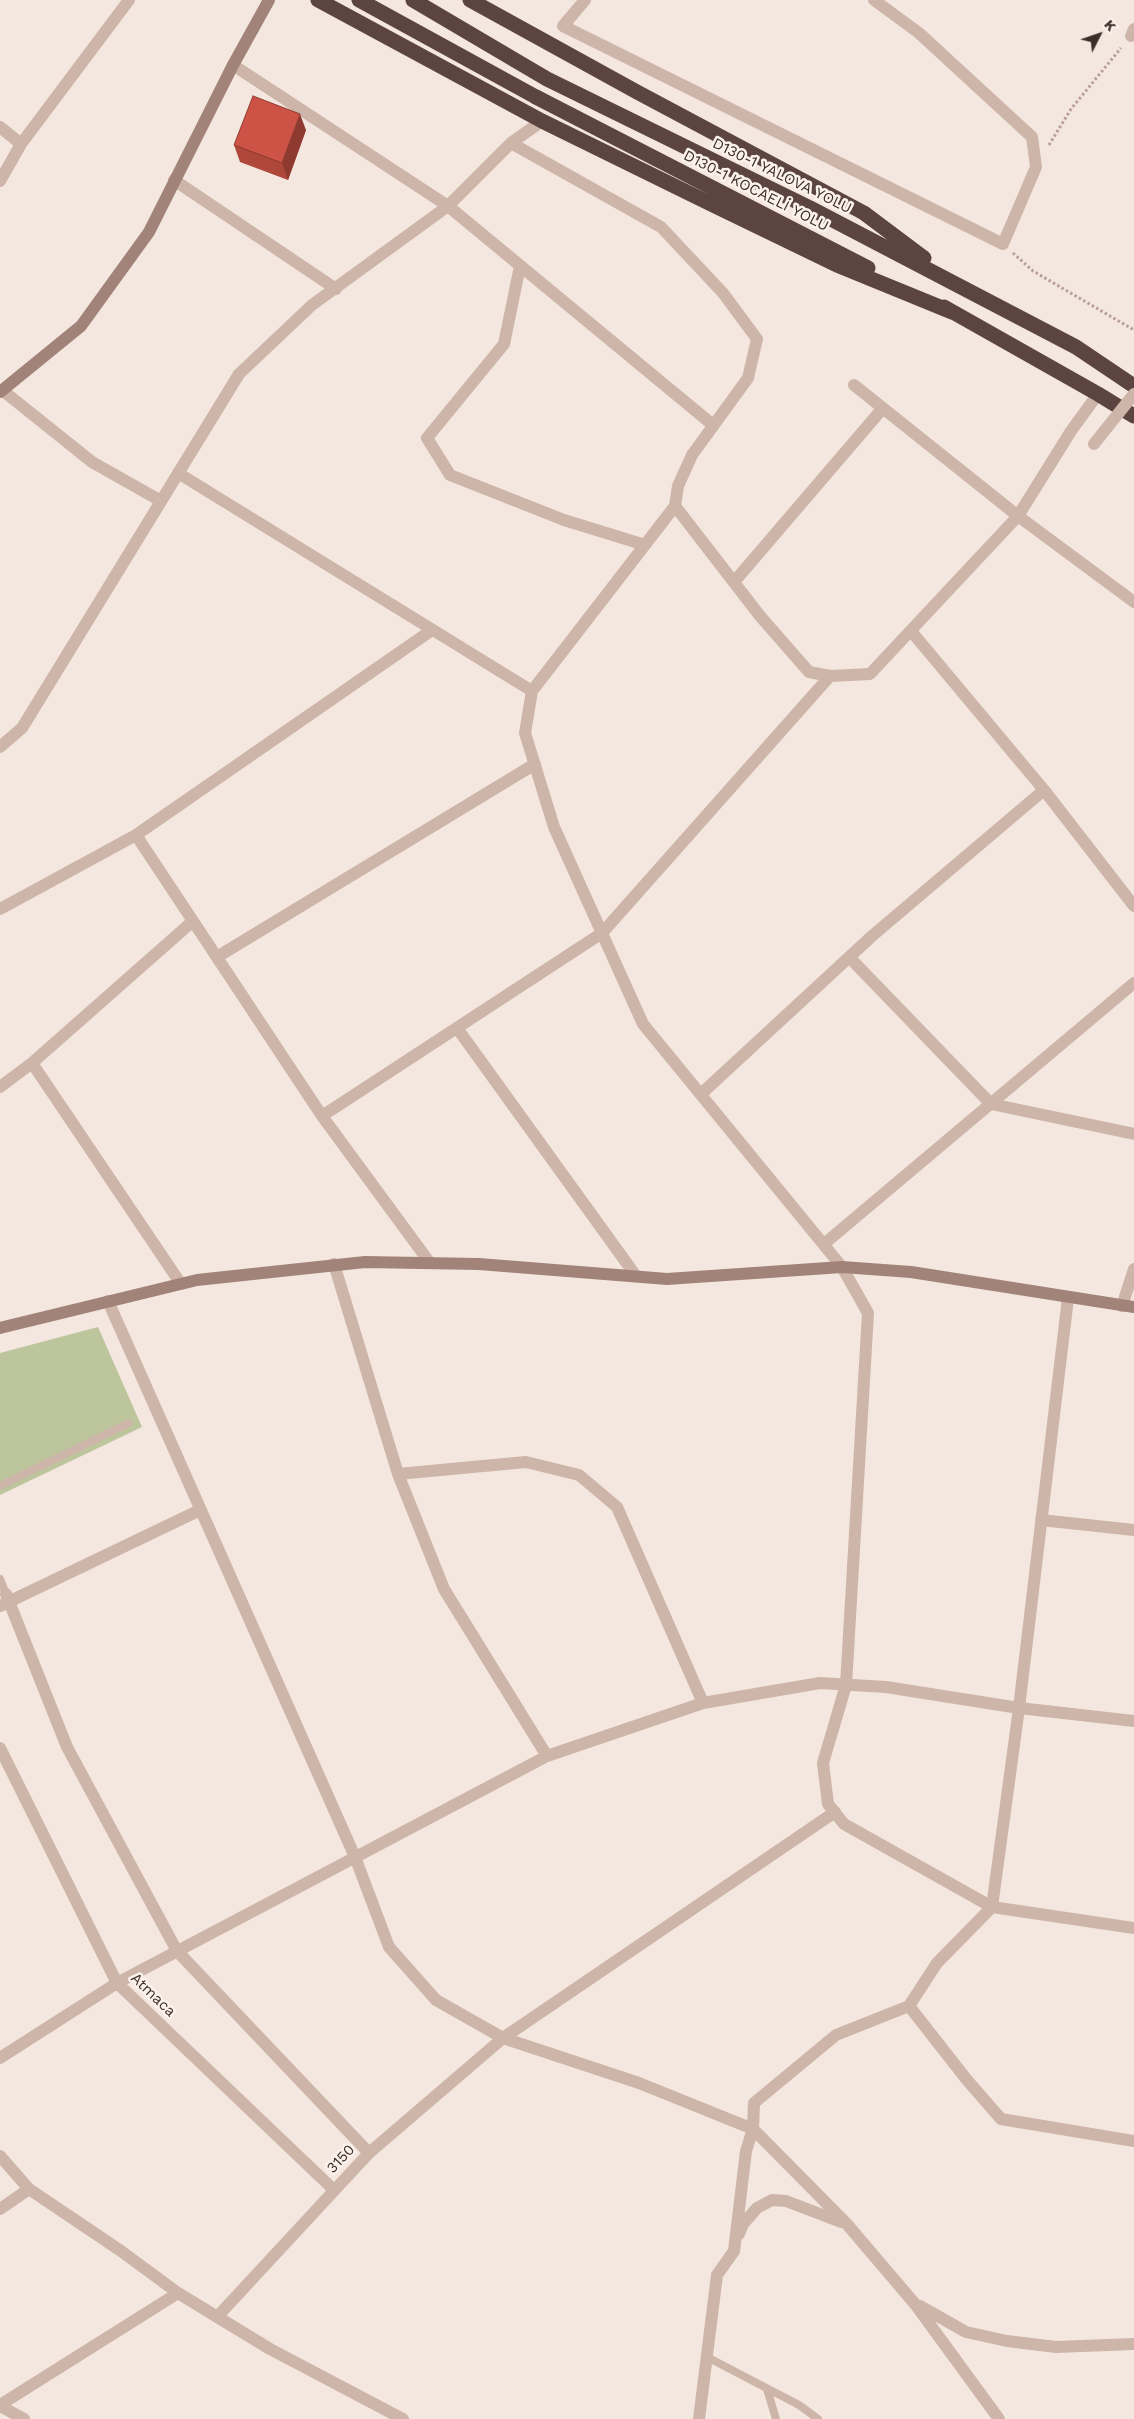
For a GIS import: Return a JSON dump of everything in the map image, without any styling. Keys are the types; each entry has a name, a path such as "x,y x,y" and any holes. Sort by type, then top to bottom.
{"highway":[{"path":"318,0 542,121 837,265 952,312"},
{"name":"D130-1 KOCAELİ YOLU","path":"359,0 536,97 952,312 1134,416"},
{"path":"365,0 367,13 374,31"},
{"name":"D130-1 YALOVA YOLU","path":"413,0 547,79 810,208 1076,347 1134,386"},
{"path":"470,0 637,92 864,213 959,285"}],"street":[{"path":"0,181 21,144 129,0"},
{"path":"161,501 92,462 1,391 81,326 149,232 233,65 269,0"},
{"path":"585,0 563,26 1004,244 1036,167 1032,137 919,33 874,0"},
{"path":"233,65 448,206 713,425"},
{"path":"0,747 22,728 239,374 312,306 448,206 511,143 542,121"},
{"path":"0,127 21,144"},
{"path":"511,143 661,227 723,293 757,340 748,378 692,455 678,486 676,506 532,691 526,733 554,827 643,1024 842,1267 868,1313 846,1685 823,1763 828,1804 844,1824 992,1907 1134,1928"},
{"path":"174,180 336,289"},
{"path":"520,266 504,344 427,438 450,475 564,520 645,545"},
{"path":"854,385 1018,516 1134,602"},
{"path":"676,506 760,616 809,672 830,676 870,674 1018,516 1071,431 1098,394"},
{"path":"1094,444 1134,394"},
{"path":"734,582 883,408"},
{"path":"178,473 532,691"},
{"path":"0,909 136,835 432,630"},
{"path":"911,631 1044,790 1134,906"},
{"path":"322,1116 602,933 830,676"},
{"path":"216,957 535,764"},
{"path":"701,1094 849,957 1044,790"},
{"path":"136,835 322,1116 430,1263"},
{"path":"0,1087 32,1063 193,921"},
{"path":"849,957 991,1104 1134,1134"},
{"path":"824,1244 1134,983"},
{"path":"457,1028 636,1276"},
{"path":"32,1063 181,1284"},
{"path":"0,1328 206,1278 365,1262 479,1264 667,1279 842,1267 910,1272 1128,1306 1134,1269"},
{"path":"334,1264 398,1474 444,1589 547,1756"},
{"path":"734,2251 746,2151 753,2129 754,2103 836,2035 909,2006 937,1963 992,1907 1019,1708 1068,1298"},
{"path":"108,1301 355,1857 388,1948 436,2000 503,2038 639,2083 753,2129 846,2223 915,2304 999,2419"},
{"path":"398,1474 526,1462 578,1475 617,1507 703,1703"},
{"path":"200,1510 5,1601 67,1747 177,1952 369,2152"},
{"path":"1041,1520 1134,1530"},
{"path":"0,2058 117,1983 547,1756 703,1703 820,1683 886,1687 1019,1708 1134,1721"},
{"name":"Atmaca","path":"0,1748 117,1983 334,2190"},
{"name":"3150","path":"217,2317 369,2152 503,2038 834,1812"},
{"path":"909,2006 967,2080 1001,2119 1134,2141"},
{"path":"0,2156 29,2189 121,2251 178,2293 270,2349 403,2419"},
{"path":"0,2209 29,2189"},
{"path":"699,2419 717,2275 734,2251 742,2224 757,2208 772,2200 786,2201 846,2223"},
{"path":"24,2419 0,2406 178,2293"},
{"path":"915,2304 966,2332 1007,2341 1056,2347 1134,2344"}],"lane":[{"path":"0,1486 129,1423"},
{"path":"0,1579 5,1601"},
{"path":"707,2357 767,2388 818,2419"},
{"path":"767,2388 776,2419"}],"path":[{"path":"1036,167 1071,110 1132,32"},
{"path":"1004,244 1033,271 1134,330"}],"green space":[{"path":"98,1327 142,1427 0,1495 0,1353"}],"building":[{"path":"253,96 300,114 282,163 234,145"}]}
